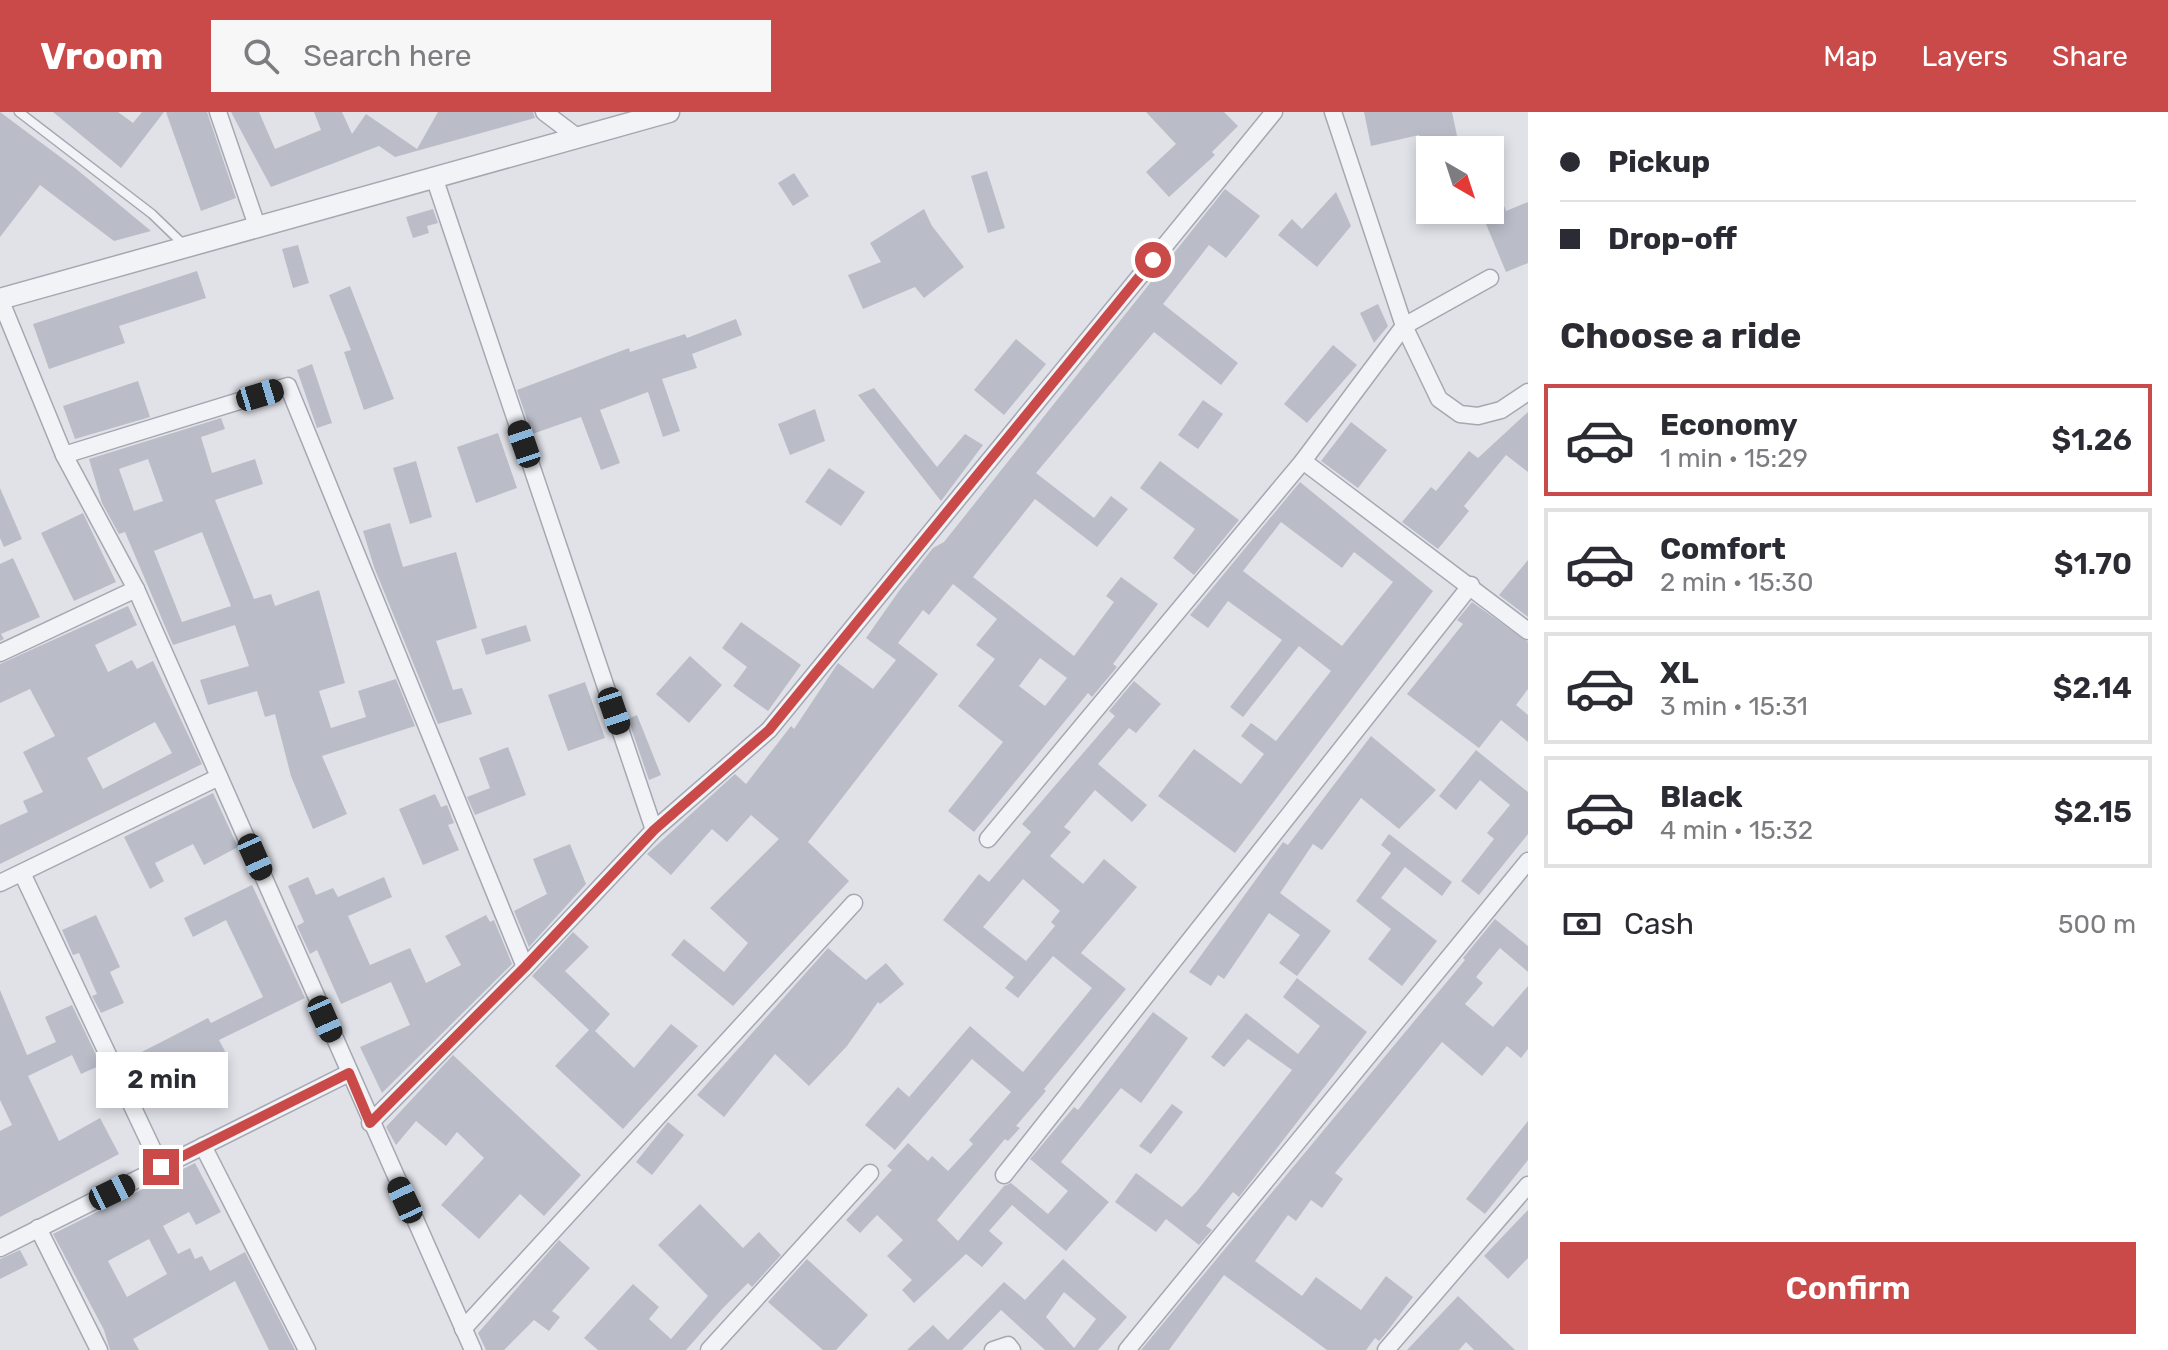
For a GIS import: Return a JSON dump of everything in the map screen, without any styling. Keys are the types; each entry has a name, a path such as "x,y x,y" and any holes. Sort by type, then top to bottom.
{"street":[{"path":"218,112 257,226"},
{"path":"544,112 577,137"},
{"path":"473,1350 136,589 64,455 0,299 669,112"},
{"path":"370,1123 525,967 654,830 769,730 1274,112"},
{"path":"1333,112 1404,326 1439,399 1460,414 1478,416 1501,410 1528,392"},
{"path":"434,177 654,830"},
{"path":"988,839 1303,461 1404,326 1490,278"},
{"path":"64,455 288,386 525,967"},
{"path":"1303,461 1528,631"},
{"path":"1004,1175 1471,585"},
{"path":"0,653 136,589"},
{"path":"0,883 219,777"},
{"path":"1127,1350 1528,861"},
{"path":"22,873 161,1167"},
{"path":"463,1329 854,903"},
{"path":"0,1248 349,1073"},
{"path":"203,1146 307,1350"},
{"path":"709,1350 870,1173"},
{"path":"1386,1350 1528,1185"},
{"path":"38,1228 99,1350"},
{"path":"993,1350 1008,1345 1012,1350"}],"lane":[{"path":"19,112 152,214 186,246"}],"building":[{"path":"0,112 75,168 151,231 114,241 40,185 0,237"},
{"path":"53,112 118,112 133,123 142,112 164,112 121,168"},
{"path":"166,112 207,112 236,198 201,211"},
{"path":"231,112 259,112 275,149 321,130 314,112 342,112 352,134 366,114 417,149 438,112 533,112 535,118 395,157 379,146 271,187"},
{"path":"1146,112 1224,112 1238,126 1212,152 1215,155 1169,197 1146,172 1176,144"},
{"path":"1364,112 1452,112 1457,136 1419,135 1371,146"},
{"path":"987,171 1005,228 988,233 971,176"},
{"path":"794,173 809,196 793,206 778,183"},
{"path":"1225,189 1260,216 1226,258 1209,245 1163,304 1238,363 1221,385 1154,332 1036,473 1094,518 1111,496 1128,509 1097,547 1035,499 973,577 1074,656 1114,602 1106,596 1121,577 1158,604 1113,664 1117,667 1092,697 1088,693 974,832 948,811 1003,742 958,706 995,659 976,645 997,619 953,584 929,615 923,610 898,643 938,674 808,842 849,881 733,1006 671,955 684,939 724,972 748,943 710,908 779,839 751,815 727,842 712,829 671,875 647,854 735,774 746,784 791,726 794,729 838,663 873,689 896,660 866,638 933,548 944,542","holes":["1040,658 1067,678 1045,706 1019,686"]},
{"path":"1336,192 1351,226 1317,267 1278,235 1292,219 1302,229"},
{"path":"1528,202 1528,263 1506,272 1486,224 1504,224 1504,206 1506,211"},
{"path":"433,209 438,223 427,226 429,233 413,238 406,217"},
{"path":"924,209 932,226 964,267 924,298 915,287 863,309 848,275 881,262 870,243"},
{"path":"298,245 309,283 293,288 282,249"},
{"path":"197,271 206,298 119,326 125,343 49,369 33,324"},
{"path":"350,286 394,399 364,410 344,352 351,350 329,295"},
{"path":"1378,304 1388,326 1374,343 1360,313"},
{"path":"736,319 742,335 692,354 697,368 662,379 680,431 663,437 648,392 600,410 620,463 601,470 581,417 532,434 517,390 629,348 630,352 685,334 687,338"},
{"path":"1016,339 1046,364 1004,415 974,390"},
{"path":"1333,345 1357,365 1307,423 1284,404"},
{"path":"312,364 332,423 317,428 297,370"},
{"path":"138,381 150,417 75,439 63,406"},
{"path":"874,388 937,467 965,434 983,445 941,501 858,395"},
{"path":"1203,400 1223,414 1198,449 1178,435"},
{"path":"815,409 825,441 790,455 778,424"},
{"path":"1528,412 1528,472 1506,455 1464,506 1469,511 1438,549 1402,522 1431,487 1436,491 1469,451 1478,458"},
{"path":"221,418 225,429 201,437 212,473 255,459 263,484 215,500 254,599 271,594 275,606 319,590 345,683 319,691 331,728 366,717 358,691 396,679 415,726 322,756 347,814 313,829 291,776 275,714 265,717 257,691 208,705 200,680 249,666 235,625 173,645 125,532 119,534 102,503 89,459","holes":["148,459 163,501 134,511 119,469","202,532 231,606 182,622 154,551"]},
{"path":"1351,422 1387,450 1358,488 1321,461"},
{"path":"498,433 517,488 476,503 457,447"},
{"path":"416,461 432,517 410,524 393,468"},
{"path":"1160,461 1239,520 1194,575 1173,558 1195,529 1140,488"},
{"path":"829,468 865,492 841,526 805,502"},
{"path":"1300,482 1433,591 1235,853 1158,796 1194,749 1241,784 1264,754 1241,736 1251,723 1276,741 1331,671 1299,646 1243,717 1230,707 1282,640 1228,601 1208,628 1190,615","holes":["1281,522 1342,568 1354,552 1393,582 1342,646 1243,571"]},
{"path":"0,488 22,539 4,547 0,538"},
{"path":"83,513 116,582 74,601 41,533"},
{"path":"390,523 403,567 456,552 477,628 436,641 453,690 462,688 472,714 438,724 374,567 363,531"},
{"path":"13,558 40,617 1,634 4,639 0,641 0,564"},
{"path":"1528,560 1528,617 1499,595"},
{"path":"1472,602 1528,642 1528,689 1516,705 1528,715 1528,742 1501,720 1479,748 1407,694 1463,624 1457,620"},
{"path":"128,606 137,625 95,645 108,672 132,660 137,669 153,661 202,764 0,864 0,825 28,812 23,801 43,792 23,752 55,736 30,689 0,703 0,664","holes":["155,722 172,753 103,789 87,758"]},
{"path":"741,622 801,665 768,711 733,686 747,667 722,648"},
{"path":"526,625 531,641 486,655 481,639"},
{"path":"690,656 722,685 689,723 656,694"},
{"path":"1134,681 1161,704 1136,733 1129,728 1098,764 1147,805 1132,822 1095,790 1064,827 1071,832 1050,856 1083,884 1104,859 1137,887 1081,953 1126,989 1044,1089 1046,1091 1016,1126 1020,1128 1008,1141 1005,1139 937,1220 958,1241 1004,1186 1011,1183 1048,1214 1068,1191 1030,1159 1074,1107 1078,1110 1153,1012 1188,1038 1141,1103 1121,1088 1061,1162 1109,1202 1066,1251 1012,1205 989,1231 1003,1243 982,1267 966,1254 914,1303 902,1290 912,1280 887,1256 903,1240 877,1215 860,1233 846,1220 892,1170 887,1166 908,1143 928,1161 932,1156 948,1171 973,1144 969,1140 1011,1092 972,1059 895,1150 865,1125 898,1087 909,1097 970,1026 1023,1072 1092,988 1053,956 1018,998 1005,988 1014,977 943,920 979,874 989,882 1031,832 1022,824 1115,716 1109,711","holes":["1023,879 1060,911 1051,922 1055,926 1026,961 983,927"]},
{"path":"585,682 605,738 568,751 548,695"},
{"path":"637,715 661,775 649,780 628,719"},
{"path":"1371,736 1436,790 1399,829 1361,798 1322,850 1313,844 1280,893 1331,931 1297,976 1279,963 1300,935 1269,913 1224,979 1218,975 1211,986 1189,972 1283,842 1288,845"},
{"path":"508,747 526,795 475,815 467,797 490,788 479,758"},
{"path":"1476,750 1528,792 1528,834 1479,895 1461,881 1494,839 1487,833 1510,805 1480,780 1456,810 1439,796"},
{"path":"213,793 238,847 204,865 193,844 155,863 164,881 150,889 124,837"},
{"path":"435,794 441,807 447,805 454,823 448,825 459,850 423,865 399,809"},
{"path":"1389,834 1452,882 1442,896 1405,867 1381,898 1437,941 1402,986 1368,959 1391,929 1356,901 1391,853 1381,845"},
{"path":"570,844 586,884 529,947 514,911 547,894 533,859"},
{"path":"308,877 316,895 333,888 338,897 384,877 392,897 348,916 370,965 410,948 426,983 461,965 445,936 486,915 490,922 494,920 512,964 382,1093 360,1047 410,1025 391,982 341,1004 317,950 310,954 297,926 304,922 288,886"},
{"path":"252,885 305,998 219,1040 227,1055 215,1061 217,1066 162,1094 159,1088 146,1095 128,1059 208,1018 211,1023 263,997 226,920 193,937 184,918"},
{"path":"96,915 120,967 110,972 124,1003 101,1013 92,996 97,994 79,953 73,955 62,930"},
{"path":"1495,919 1528,946 1528,972 1500,948 1476,977 1483,983 1465,1004 1493,1027 1528,986 1528,1049 1521,1058 1507,1046 1482,1076 1442,1042 1335,1173 1343,1179 1322,1208 1311,1200 1296,1221 1288,1215 1255,1261 1302,1296 1316,1277 1361,1310 1386,1276 1413,1297 1386,1333 1379,1341 1375,1338 1366,1350 1327,1350 1224,1275 1169,1350 1141,1350 1465,960 1463,958"},
{"path":"573,932 589,947 565,971 610,1014 595,1031 634,1068 671,1024 698,1046 623,1129 555,1066 589,1030 532,976"},
{"path":"828,948 866,980 886,963 904,984 880,1004 878,1002 847,1046 809,1086 775,1054 724,1117 697,1095"},
{"path":"1297,978 1367,1032 1239,1197 1233,1192 1206,1226 1212,1230 1199,1245 1166,1219 1156,1232 1115,1202 1136,1173 1182,1207 1197,1191 1292,1070 1248,1039 1224,1067 1211,1057 1246,1013 1298,1054 1320,1026 1283,997"},
{"path":"0,990 27,1055 56,1042 45,1017 72,1005 101,1065 81,1074 72,1055 28,1076 59,1141 100,1118 119,1154 0,1217 0,1131 12,1125 0,1100"},
{"path":"453,1055 581,1175 544,1216 520,1194 479,1239 441,1205 484,1158 457,1132 446,1146 416,1121 396,1145 386,1127"},
{"path":"1172,1104 1183,1112 1151,1154 1139,1146"},
{"path":"1528,1121 1528,1160 1485,1214 1466,1199"},
{"path":"668,1122 684,1135 652,1175 636,1162"},
{"path":"195,1163 221,1212 196,1225 189,1212 163,1226 178,1254 190,1248 195,1259 202,1256 210,1271 245,1252 295,1350 269,1350 235,1281 133,1339 139,1350 110,1350 104,1330 53,1234","holes":["149,1239 167,1274 127,1297 108,1261"]},
{"path":"700,1204 743,1248 759,1232 781,1255 752,1287 748,1283 722,1309 686,1350 598,1350 584,1338 633,1284 659,1307 649,1319 671,1339 708,1296 658,1245"},
{"path":"1528,1210 1528,1258 1508,1279 1484,1256"},
{"path":"559,1240 590,1268 552,1311 560,1317 549,1331 534,1320 504,1350 486,1350 478,1333"},
{"path":"20,1250 28,1265 0,1279 0,1259"},
{"path":"807,1259 868,1315 836,1350 823,1350 768,1302"},
{"path":"1063,1259 1127,1317 1098,1350 1045,1350 1001,1310 962,1350 907,1350 933,1325 948,1340 1004,1282 1025,1300","holes":["1064,1292 1096,1319 1074,1348 1046,1317"]},
{"path":"1458,1296 1515,1350 1474,1350 1466,1342 1459,1350 1407,1350"}],"route":[{"path":"161,1167 349,1073 370,1123 525,967 654,830 769,730 1153,260"}]}
